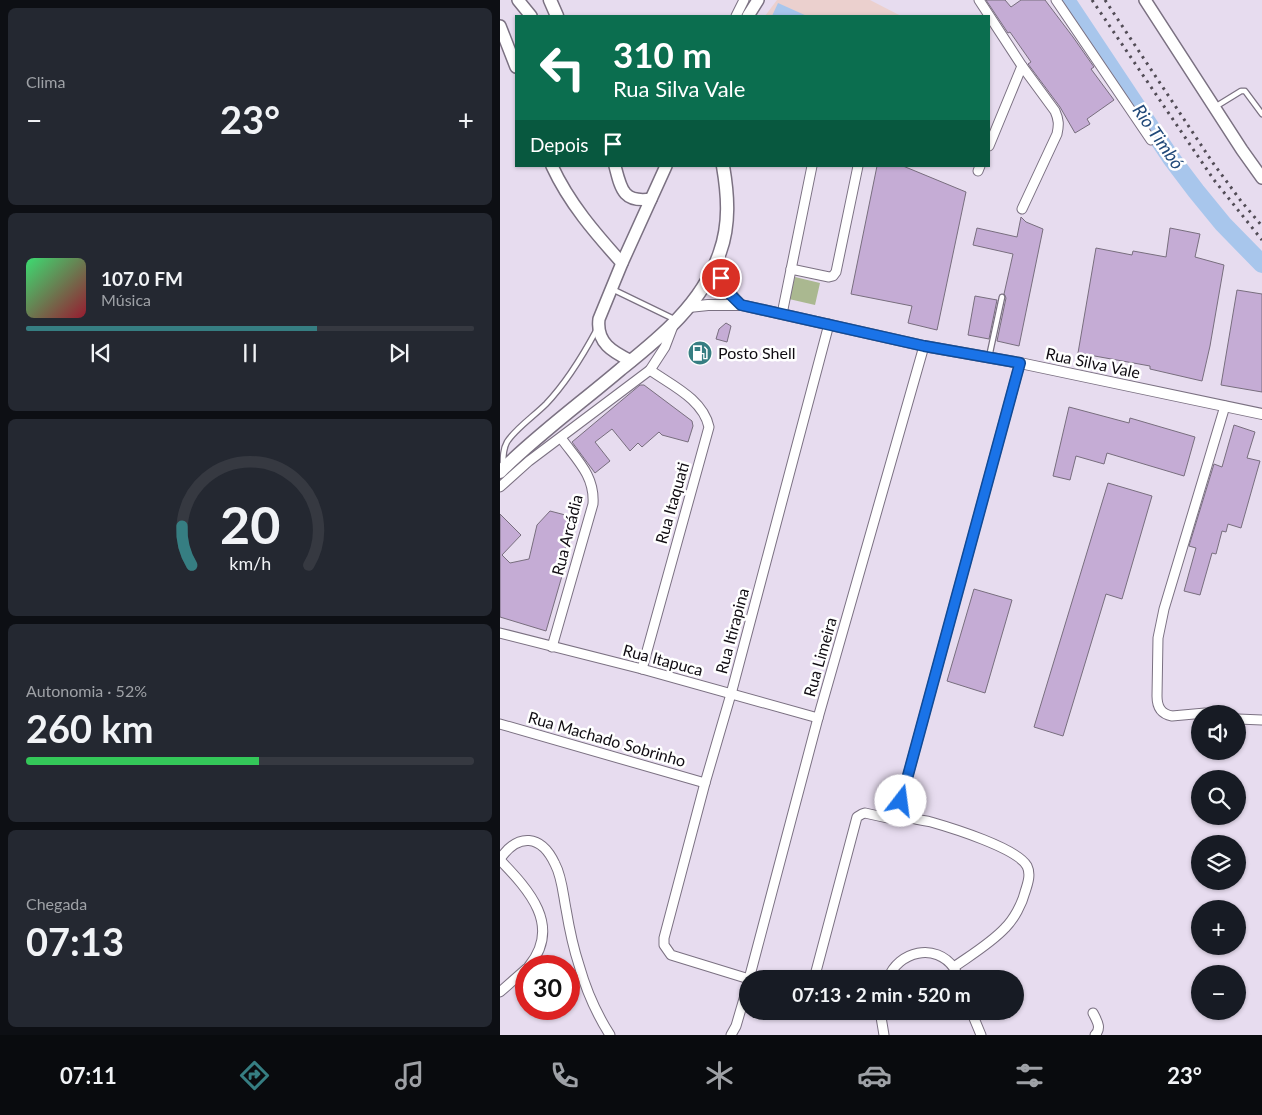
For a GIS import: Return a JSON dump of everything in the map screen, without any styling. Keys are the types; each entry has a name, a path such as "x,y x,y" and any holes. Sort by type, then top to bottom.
{"main road":[{"path":"518,0 530,15"},
{"path":"550,0 557,15"},
{"path":"749,15 758,0"},
{"path":"1145,0 1262,178"},
{"path":"500,26 515,64"},
{"path":"552,167 560,184 580,213 599,238 622,263"},
{"path":"615,167 622,189 627,196 633,200 640,201 651,199"},
{"path":"631,361 614,353 606,345 598,328 599,320 622,263 666,167"},
{"path":"502,471 520,452 675,323 689,307 704,286 720,252 727,221 728,200 723,167"}],"street":[{"path":"736,15 744,0"},
{"path":"978,0 983,13"},
{"path":"1056,0 1151,140"},
{"path":"990,23 1055,111 1059,126 1022,208"},
{"path":"990,144 1022,66"},
{"path":"782,314 812,167"},
{"path":"791,269 829,277 833,276 836,272 858,167"},
{"path":"720,252 721,278 730,294 741,305"},
{"name":"Rua Silva Vale","path":"689,307 741,305 924,346 1020,363 1262,414"},
{"path":"500,487 529,461 650,370 665,347 675,323"},
{"name":"Rua Itirapina","path":"664,945 665,932 731,694 829,324"},
{"name":"Rua Limeira","path":"664,945 666,951 676,958 750,979 818,718 924,346"},
{"path":"893,970 897,964 907,956 930,952 954,968 1006,927 1022,902 1029,875 1022,858 1010,851 942,826 908,816 903,813 900,807 1020,363"},
{"name":"Rua Itaquati","path":"642,669 709,427 702,408 650,370"},
{"path":"1191,715 1166,715 1157,704 1158,638 1164,609 1225,406"},
{"name":"Rua Arcádia","path":"552,647 593,504 594,491 586,473 561,438"},
{"name":"Rua Itapuca","path":"500,633 642,669 818,718"},
{"path":"1246,719 1262,720"},
{"name":"Rua Machado Sobrinho","path":"500,724 705,783"},
{"path":"816,970 857,817 865,813 892,819 903,813"},
{"path":"537,955 541,947 542,934 536,904 521,882 500,860 511,846 525,840 532,840 540,844 555,863 560,877 585,986 594,1007 610,1035"},
{"path":"500,992 515,979"},
{"path":"1093,1013 1099,1026 1098,1032 1095,1035"},
{"path":"731,1035 739,1016"},
{"path":"882,1020 884,1035"},
{"path":"975,1020 981,1035"}],"lane":[{"path":"1214,107 1241,91 1245,91 1262,114"},
{"path":"612,289 675,323"},
{"path":"989,357 1002,297"},
{"path":"502,471 506,443 553,396 582,358 598,328"}],"shaded area":[{"path":"777,0 870,0 899,15 766,15"}],"green space":[{"path":"795,277 820,283 815,305 789,299"}],"water":[{"path":"778,3 805,15 772,15"}],"building":[{"path":"986,0 1005,0 1011,7 1021,0 1045,0 1094,67 1091,69 1114,100 1087,119 1090,124 1075,133 1060,107 1028,64 1031,62 1010,32 1008,33"},
{"path":"877,167 905,167 966,192 937,330 908,323 912,306 851,294"},
{"path":"1021,217 1026,222 1043,229 1019,346 997,341 1006,298 1004,294 1013,254 973,245 977,228 1017,237"},
{"path":"1170,228 1200,234 1195,257 1224,265 1202,381 1150,369 1150,366 1078,353 1096,248 1132,255 1133,251 1166,257"},
{"path":"1237,290 1262,294 1262,392 1221,385"},
{"path":"975,296 997,300 989,339 968,335"},
{"path":"726,323 731,326 727,342 716,339 719,329"},
{"path":"640,385 644,385 692,421 693,426 688,442 662,435 659,432 642,447 638,443 630,451 612,429 595,442 610,461 595,473 572,442"},
{"path":"1069,407 1129,423 1130,418 1195,437 1184,476 1107,453 1104,464 1076,456 1070,480 1053,476"},
{"path":"1234,425 1255,432 1247,458 1260,461 1241,528 1228,524 1226,532 1222,531 1216,554 1212,553 1200,595 1184,591 1196,548 1189,546 1214,464 1222,467"},
{"path":"1108,483 1152,496 1122,599 1106,594 1063,736 1034,727"},
{"path":"550,511 573,517 560,569 564,569 546,631 500,617 500,514 521,535 502,555 510,563 529,559 537,525"},
{"path":"974,589 1012,600 985,693 947,681"}],"waterway":[{"name":"Rio Timbó","path":"1066,0 1171,158 1223,224 1262,264"}],"railway":[{"path":"1092,0 1214,180 1262,240"},
{"path":"1105,0 1213,163 1262,226"}],"place":[{"name":"Posto Shell","path":"700,353"}],"route":[{"path":"721,278 730,294 741,305 924,346 1020,363 901,801"}]}
